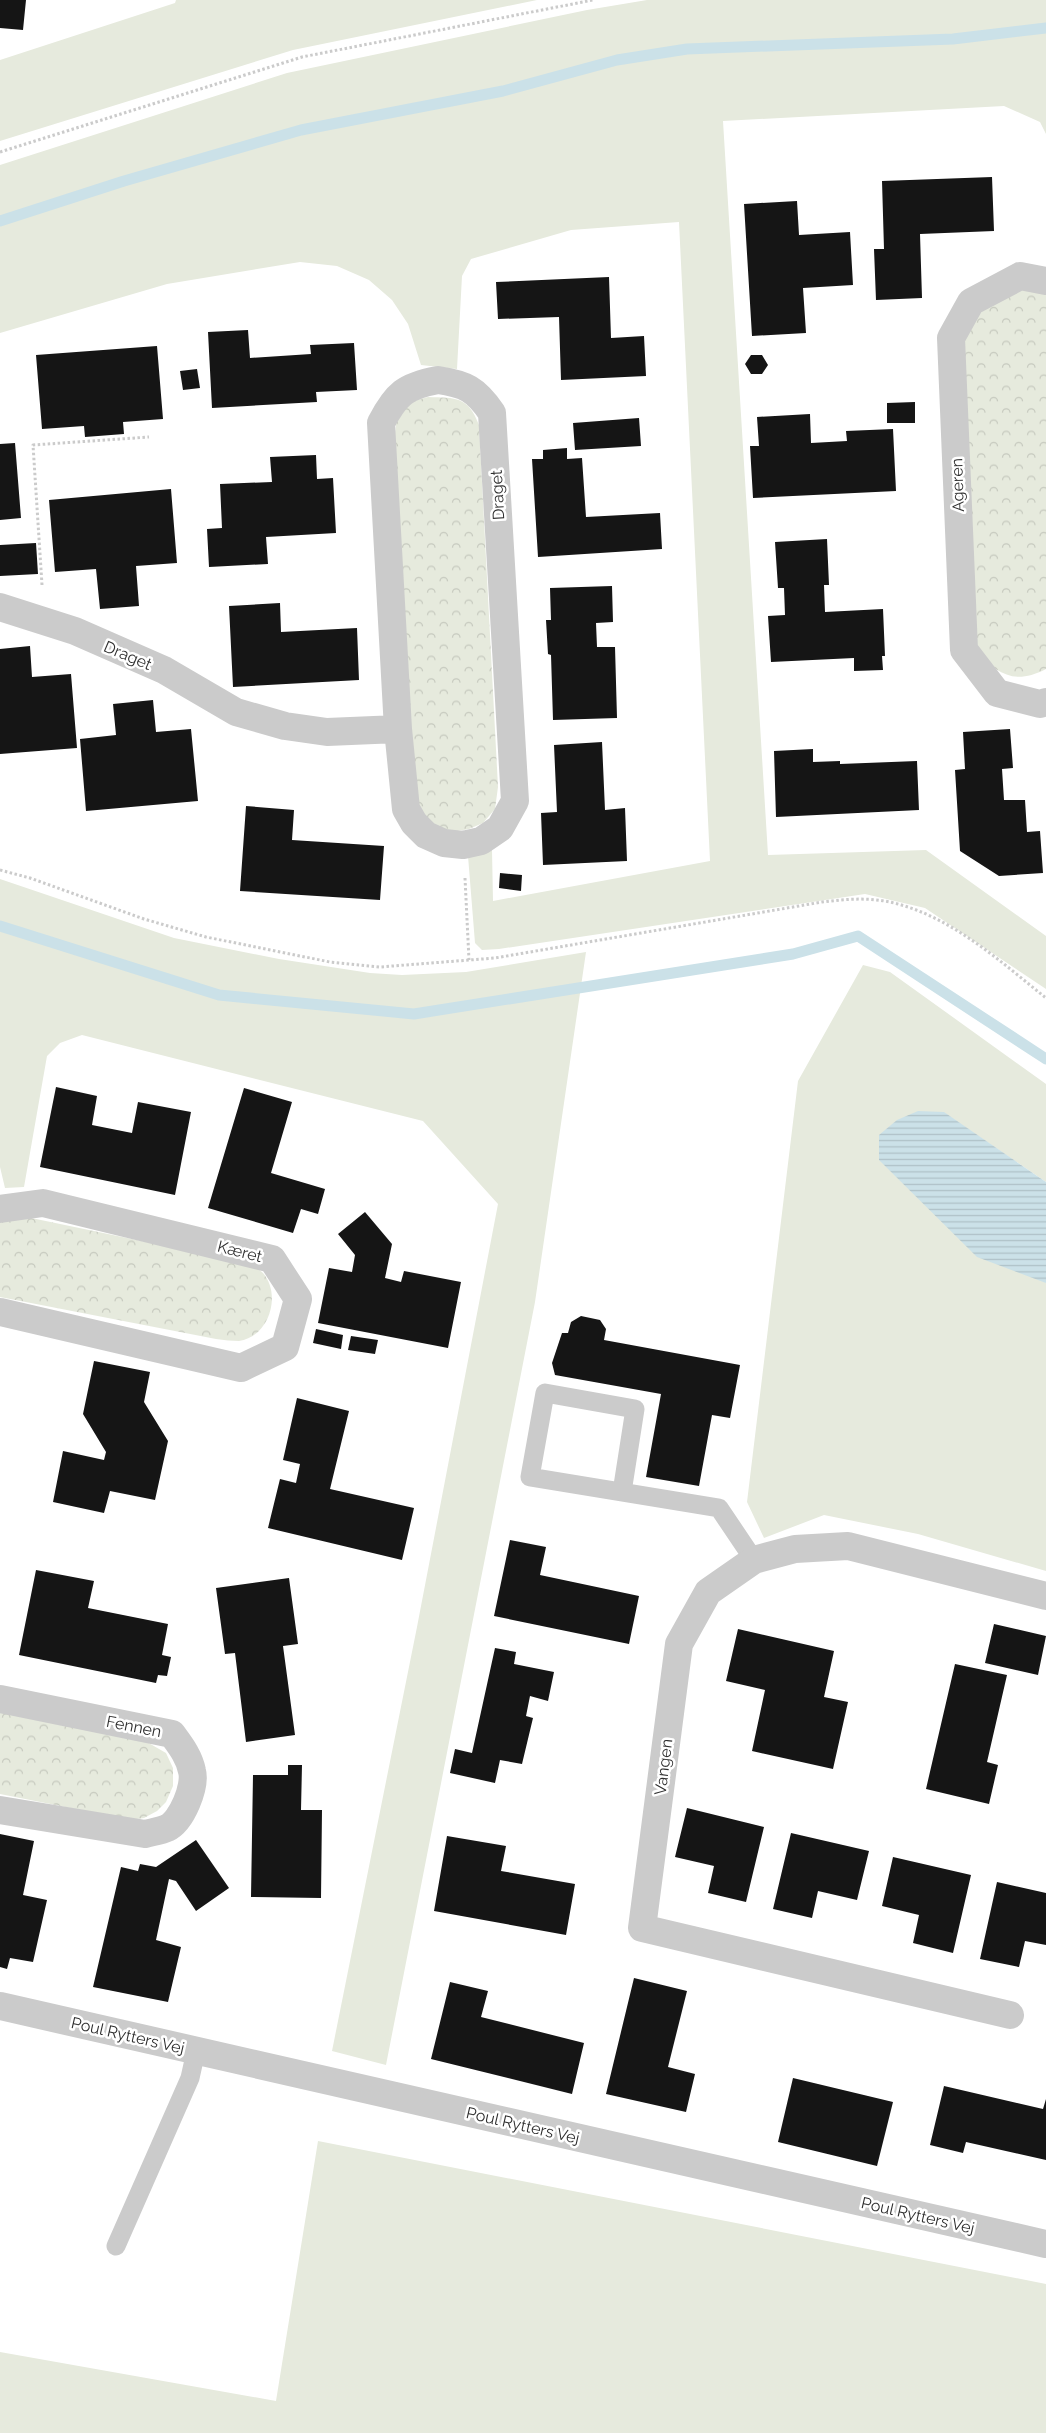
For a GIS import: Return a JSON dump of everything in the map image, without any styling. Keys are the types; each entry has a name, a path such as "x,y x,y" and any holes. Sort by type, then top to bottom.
{"street":[{"name":"Ageren","path":"1046,281 1020,276 971,302 951,338 964,650 997,693 1040,704 1046,702"},
{"name":"Draget","path":"438,380 459,383 474,391 492,412 515,801 500,828 481,841 463,845 444,843 426,835 414,823 406,810 398,728 381,423 391,403 402,392 415,384 438,380"},
{"name":"Draget","path":"0,607 75,631 164,670 236,712 285,726 327,732 398,728"},
{"name":"Kæret","path":"0,1209 43,1203 272,1259 298,1298 285,1347 241,1368 0,1312"},
{"name":"Vangen","path":"1010,2015 642,1928 680,1644 708,1592 754,1560 795,1549 848,1546 1046,1596"},
{"name":"Fennen","path":"0,1699 172,1734 186,1753 193,1772 190,1794 181,1814 168,1828 145,1834 0,1810"},
{"name":"Poul Rytters Vej","path":"0,2006 1046,2244"}],"lane":[{"path":"622,1492 635,1409 545,1393 530,1477 719,1508 754,1560"},
{"path":"116,2246 190,2078 196,2051"}],"path":[{"path":"0,152 302,57 593,0"},
{"path":"43,621 33,445 149,437"},
{"path":"463,845 470,960"},
{"path":"0,870 30,878 144,919 206,937 330,962 380,967 495,958 822,902 871,899 894,903 942,923 978,946 1046,998"}],"green space":[{"path":"176,0 537,0 293,50 0,141 0,60 175,3"},
{"path":"647,0 1046,0 1046,134 1040,122 1004,106 723,121 768,855 926,850 1046,936 1046,989 925,908 865,894 499,949 482,950 475,943 468,856 492,850 493,901 710,861 679,222 571,230 471,259 462,276 457,369 421,365 408,324 392,300 369,280 337,266 300,262 167,284 0,333 0,165 287,73 587,10"},
{"path":"1018,287 1046,291 1046,669 1034,674 1015,677 999,671 974,651 957,339 972,309"},
{"path":"428,397 460,400 470,409 479,425 498,787 495,809 483,823 469,829 451,832 428,824 415,796 394,440 397,417 408,402"},
{"path":"0,879 174,938 279,959 370,973 402,975 466,972 586,952 535,1302 386,2065 332,2051 417,1627 498,1204 423,1121 82,1035 60,1043 47,1056 24,1187 5,1188 0,1167"},
{"path":"863,965 890,972 1046,1084 1046,1182 943,1112 1046,1283 1046,1571 918,1534 824,1515 764,1538 747,1502 798,1081"},
{"path":"17,1215 247,1263 263,1273 269,1282 272,1303 265,1324 249,1338 234,1341 0,1297 0,1219"},
{"path":"0,1711 140,1738 166,1753 173,1768 173,1786 166,1802 157,1811 144,1818 131,1820 0,1794"},
{"path":"318,2141 1046,2284 1046,2433 0,2433 0,2352 276,2401"}],"water":[{"path":"918,1111 944,1112 1046,1182 1046,1283 977,1257 879,1160 879,1135 897,1120"}],"building":[{"path":"0,0 26,0 23,30 0,28"},
{"path":"992,177 994,231 920,234 922,298 876,300 874,249 884,249 882,181"},
{"path":"797,201 799,235 850,232 853,285 803,288 806,333 752,336 744,204"},
{"path":"609,277 611,338 644,336 646,376 561,380 559,317 498,319 496,282"},
{"path":"248,330 250,358 311,354 310,345 354,343 357,390 316,392 317,402 212,408 208,332"},
{"path":"157,346 163,419 123,422 124,434 85,437 84,426 42,429 36,355"},
{"path":"751,355 762,355 768,365 762,374 751,374 745,364"},
{"path":"197,369 200,388 183,390 180,371"},
{"path":"915,402 915,423 887,423 887,403"},
{"path":"810,414 811,443 847,441 846,431 893,429 896,491 753,498 750,446 759,446 757,417"},
{"path":"639,418 641,446 575,450 573,423"},
{"path":"15,443 21,518 0,520 0,444"},
{"path":"567,448 567,459 582,458 586,517 660,513 662,549 538,557 532,459 543,459 543,450"},
{"path":"316,455 317,479 333,478 336,533 266,537 268,564 209,567 207,529 222,528 220,484 272,482 270,457"},
{"path":"171,489 177,563 136,566 139,606 100,609 96,569 55,572 49,500"},
{"path":"827,539 829,585 824,585 825,612 883,609 885,656 882,656 883,670 854,671 854,658 771,662 768,616 785,615 784,588 778,588 775,542"},
{"path":"36,543 38,574 0,576 0,545"},
{"path":"612,586 613,622 596,623 597,647 615,647 617,718 553,720 551,655 548,654 546,620 551,620 550,588"},
{"path":"280,603 281,632 357,628 359,680 233,687 229,606"},
{"path":"30,646 32,677 71,674 77,748 0,754 0,649"},
{"path":"153,700 156,732 191,729 198,801 86,811 80,739 116,735 113,704"},
{"path":"1010,729 1013,768 1002,769 1004,800 1025,800 1027,832 1040,831 1043,873 999,876 960,851 955,770 965,769 963,732"},
{"path":"602,742 605,810 625,808 627,861 543,865 541,813 557,812 554,745"},
{"path":"813,749 813,762 840,761 840,764 917,761 919,810 776,817 774,751"},
{"path":"246,806 294,810 292,840 384,846 380,900 240,891"},
{"path":"500,873 522,875 521,891 499,888"},
{"path":"56,1087 97,1096 92,1125 132,1133 138,1102 191,1112 175,1195 40,1167"},
{"path":"244,1088 292,1102 271,1173 325,1189 318,1214 301,1209 293,1233 208,1208"},
{"path":"365,1212 392,1244 385,1278 401,1282 404,1271 461,1282 448,1348 318,1323 329,1268 352,1272 355,1255 338,1234"},
{"path":"581,1316 600,1320 606,1329 604,1340 740,1365 730,1418 712,1415 699,1486 646,1477 661,1394 555,1375 552,1363 562,1333 568,1333 571,1322"},
{"path":"316,1329 343,1335 341,1349 313,1343"},
{"path":"351,1336 378,1340 375,1354 348,1350"},
{"path":"94,1361 150,1372 144,1402 168,1441 155,1500 110,1491 104,1513 53,1502 63,1451 104,1460 106,1452 83,1414"},
{"path":"297,1398 349,1411 330,1489 414,1508 402,1560 268,1528 280,1479 296,1483 300,1464 283,1460"},
{"path":"510,1540 546,1547 540,1575 639,1596 629,1644 494,1616"},
{"path":"36,1570 94,1581 88,1608 168,1624 162,1655 171,1657 167,1676 158,1675 156,1683 19,1655"},
{"path":"289,1578 298,1644 283,1646 295,1735 246,1742 235,1653 225,1654 216,1588"},
{"path":"994,1624 1046,1636 1038,1675 985,1663"},
{"path":"738,1629 834,1651 824,1697 848,1702 833,1769 752,1751 765,1690 726,1681"},
{"path":"495,1648 516,1652 514,1664 554,1672 548,1701 530,1696 526,1716 533,1718 522,1764 500,1760 495,1783 450,1773 455,1749 472,1753"},
{"path":"955,1664 1007,1675 987,1762 998,1765 989,1804 926,1789"},
{"path":"288,1765 302,1765 301,1810 322,1810 321,1898 251,1897 253,1775 288,1775"},
{"path":"687,1808 764,1827 746,1902 708,1893 714,1866 675,1857"},
{"path":"791,1833 869,1851 857,1900 818,1891 812,1918 773,1909"},
{"path":"0,1834 34,1841 23,1895 47,1900 33,1962 10,1958 7,1969 0,1967"},
{"path":"447,1836 506,1846 501,1871 575,1884 566,1935 434,1911"},
{"path":"196,1840 229,1888 196,1911 176,1881 169,1879 156,1940 181,1947 168,2002 93,1987 121,1867 138,1871 140,1864 156,1867"},
{"path":"893,1857 971,1875 953,1953 913,1943 919,1915 882,1906"},
{"path":"997,1882 1046,1893 1046,1945 1025,1941 1019,1967 980,1959"},
{"path":"634,1978 687,1991 668,2067 695,2074 686,2112 606,2094"},
{"path":"450,1982 488,1991 481,2017 584,2043 572,2094 431,2059"},
{"path":"793,2078 893,2102 877,2166 778,2142"},
{"path":"944,2086 1043,2109 1046,2099 1046,2160 966,2142 963,2153 930,2145"}],"waterway":[{"path":"0,221 124,181 301,130 503,91 617,60 687,49 953,39 1046,28"},
{"path":"0,926 219,995 414,1014 793,954 858,936 1046,1059"}]}
